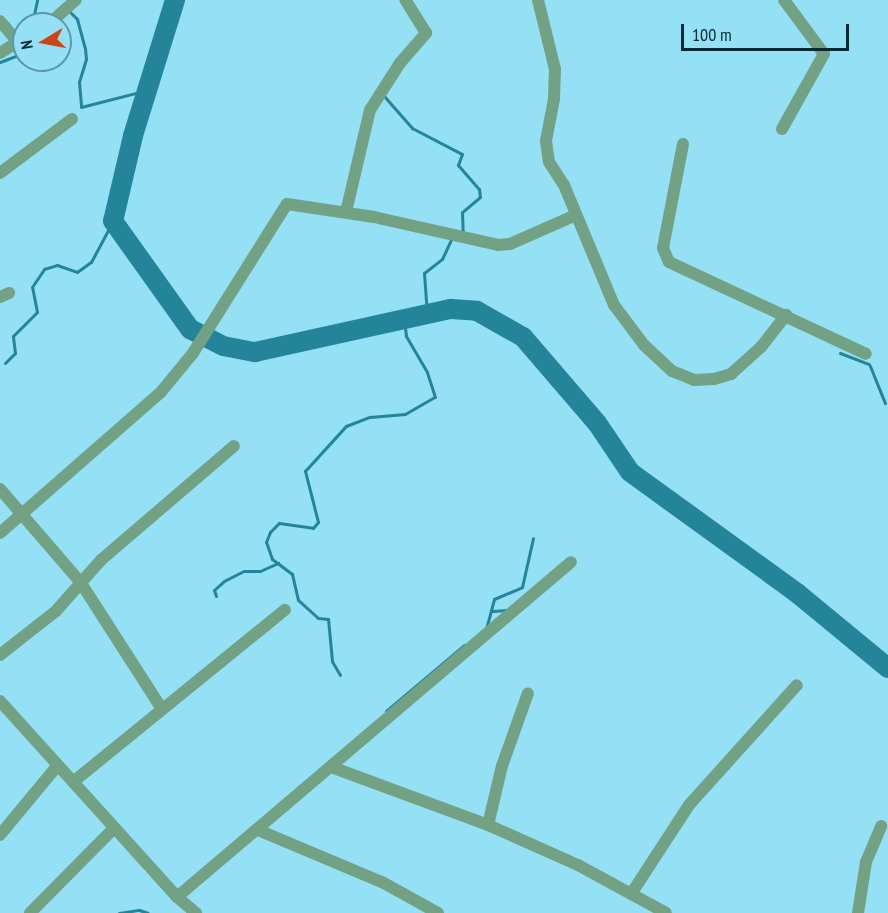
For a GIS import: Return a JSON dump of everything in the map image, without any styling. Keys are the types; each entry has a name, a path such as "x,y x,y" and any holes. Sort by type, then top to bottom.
{"street":[{"path":"62,12 76,0"},
{"path":"345,212 370,110 400,63 426,33 405,0"},
{"path":"538,0 555,69 547,156 576,215 614,305 644,345 672,371 694,380 714,380 731,374 761,347 786,315"},
{"path":"782,129 824,57 784,0"},
{"path":"0,21 12,32"},
{"path":"0,173 72,119"},
{"path":"683,144 664,256 867,354"},
{"path":"0,533 127,424 194,353 282,207 292,202 454,233 487,243 510,244 576,215"},
{"path":"0,655 56,611 81,583 165,502 234,446"},
{"path":"0,489 81,583 162,709"},
{"path":"177,897 334,768 571,562"},
{"path":"73,782 285,610"},
{"path":"631,894 689,805 797,685"},
{"path":"488,825 502,766 528,693"},
{"path":"0,701 177,897 196,913"},
{"path":"0,835 58,765"},
{"path":"334,768 488,825 666,913"},
{"path":"858,913 866,862 881,826"},
{"path":"30,913 114,828"},
{"path":"258,830 382,882 438,913"}],"waterway":[{"path":"34,12 37,0"},
{"path":"175,0 133,136 113,221 190,329 223,346 255,352 451,309 477,311 523,337 597,423 630,472 797,593 888,668"},
{"path":"69,11 77,19 85,48 86,59 79,82 81,107 147,90"},
{"path":"0,62 12,58"},
{"path":"384,96 412,128 462,154 458,165 479,189 480,197 462,212 463,235"},
{"path":"5,363 15,353 13,336 37,312 32,287 44,269 57,265 77,272 91,262 113,221"},
{"path":"427,315 424,273 442,259 451,240"},
{"path":"340,675 332,661 328,619 318,618 298,600 292,574 272,559 266,542 270,532 279,523 313,528 318,522 305,471 346,426 370,417 405,414 435,397 427,372 406,336 404,320"},
{"path":"840,353 869,364"},
{"path":"870,366 885,403"},
{"path":"486,629 494,599 522,587 533,538"},
{"path":"216,596 214,590 224,581 244,571 260,571 278,563"},
{"path":"492,611 508,610"},
{"path":"386,711 464,645"},
{"path":"119,913 139,910 148,913"}]}
